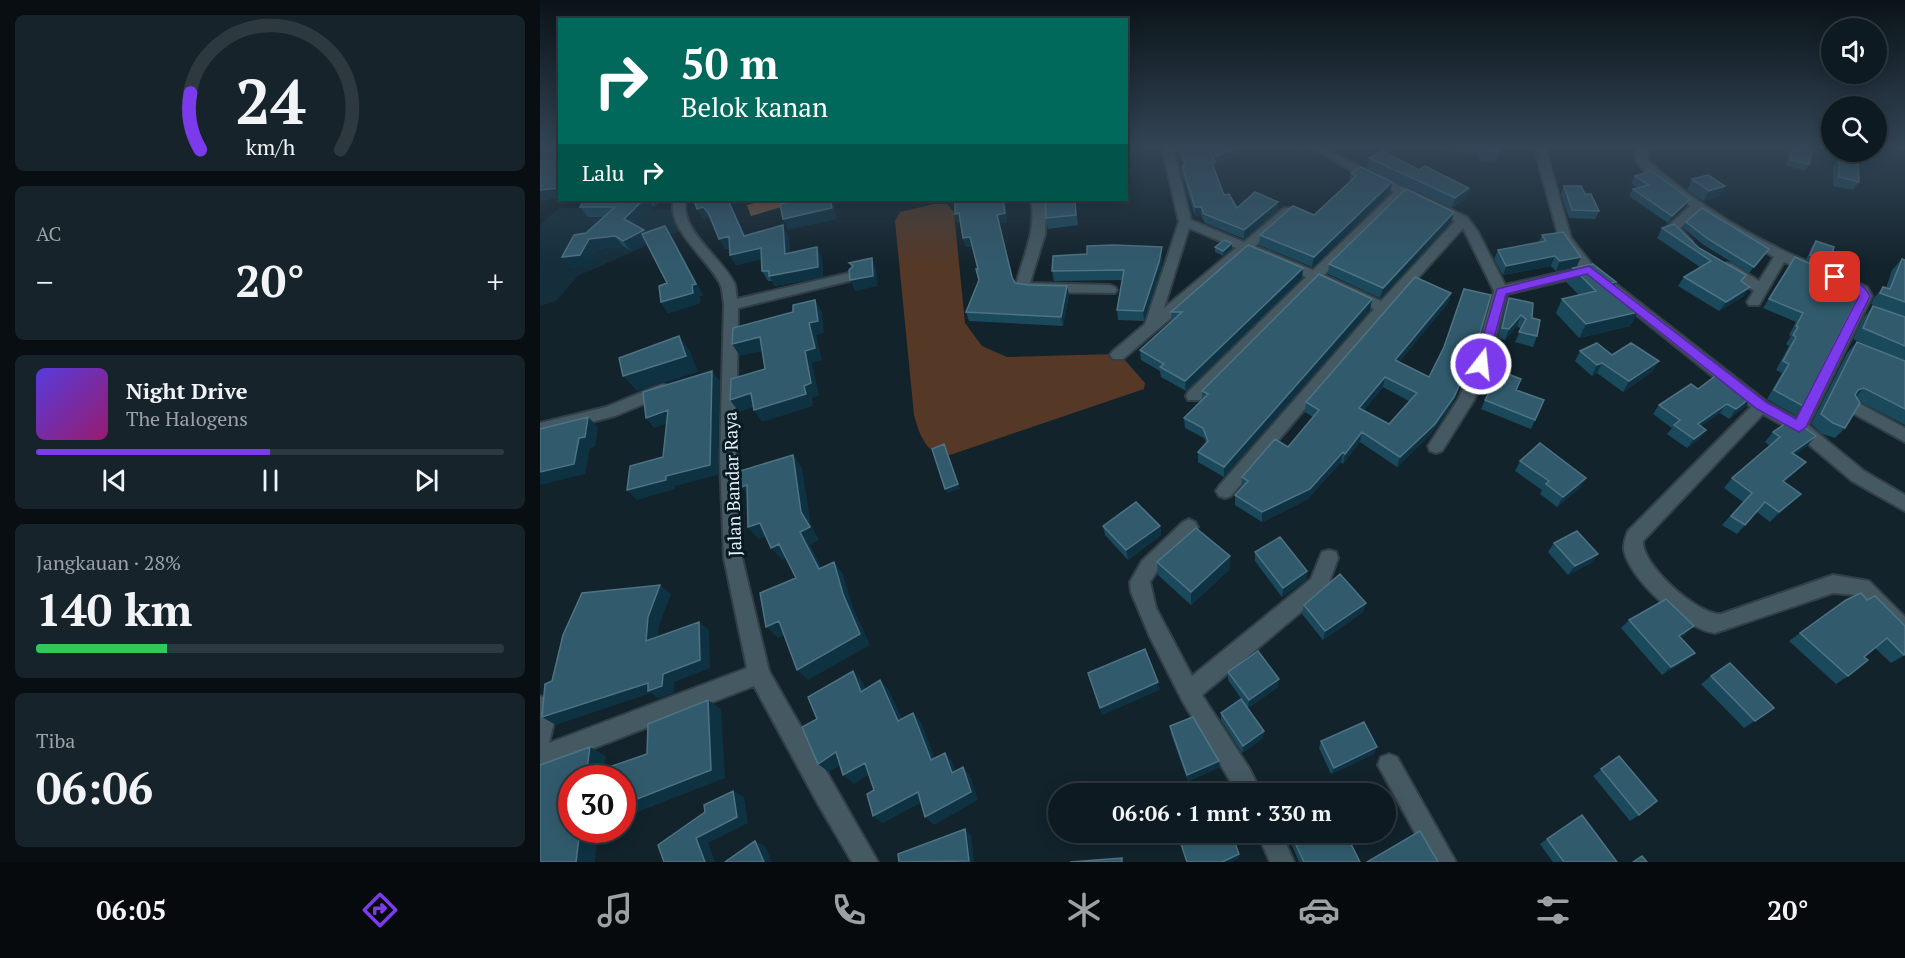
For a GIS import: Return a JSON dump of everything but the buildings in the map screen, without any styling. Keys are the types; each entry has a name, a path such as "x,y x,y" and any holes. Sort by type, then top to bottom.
{"street":[{"path":"1152,324 1185,222 1177,187"},
{"path":"1393,187 1463,220 1472,232 1501,291 1481,364 1466,400 1436,446"},
{"path":"1551,187 1565,238 1589,270 1761,406 1799,427 1858,476 1904,501"},
{"path":"1670,187 1781,256 1862,290 1865,296 1847,345 1799,427"},
{"path":"1194,396 1401,191"},
{"name":"Jalan Bandar Raya","path":"680,201 678,207 689,234 728,285 731,305 728,458 733,558 759,674 826,796 866,862"},
{"path":"1037,201 1040,212 1038,240 1023,285 1031,288 1110,290"},
{"path":"1696,248 1674,231 1673,227 1699,206"},
{"path":"1118,355 1288,211"},
{"path":"1225,491 1383,308 1463,220"},
{"path":"1185,222 1315,276 1383,308"},
{"path":"1754,302 1781,256"},
{"path":"1714,260 1761,289"},
{"path":"1501,291 1589,270"},
{"path":"731,305 849,277"},
{"path":"1860,307 1878,314"},
{"path":"709,375 729,370"},
{"path":"540,429 609,412 678,385"},
{"path":"1761,406 1635,537 1633,549 1640,563 1688,610 1712,624 1781,604 1833,584 1862,587 1905,631"},
{"path":"1855,407 1905,436"},
{"path":"1189,526 1147,570 1139,584 1140,593 1160,638 1189,692 1244,783"},
{"path":"1189,692 1319,585 1329,558"},
{"path":"540,758 759,674"},
{"path":"540,707 544,718 540,739"},
{"path":"1389,765 1444,862"},
{"path":"1274,843 1282,862"}],"shaded area":[{"path":"761,201 802,201 751,216 747,205"},
{"path":"934,204 947,204 954,212 965,323 982,346 1007,357 1113,354 1124,359 1145,383 1144,389 950,455 942,455 929,448 921,436 914,415 895,221 900,212"},
{"path":"678,207 686,228 578,276 556,301 540,306 540,225 559,208 669,209"}],"route":[{"path":"1481,364 1501,291 1589,270 1761,406 1799,427 1865,296 1862,290 1835,277"}]}
